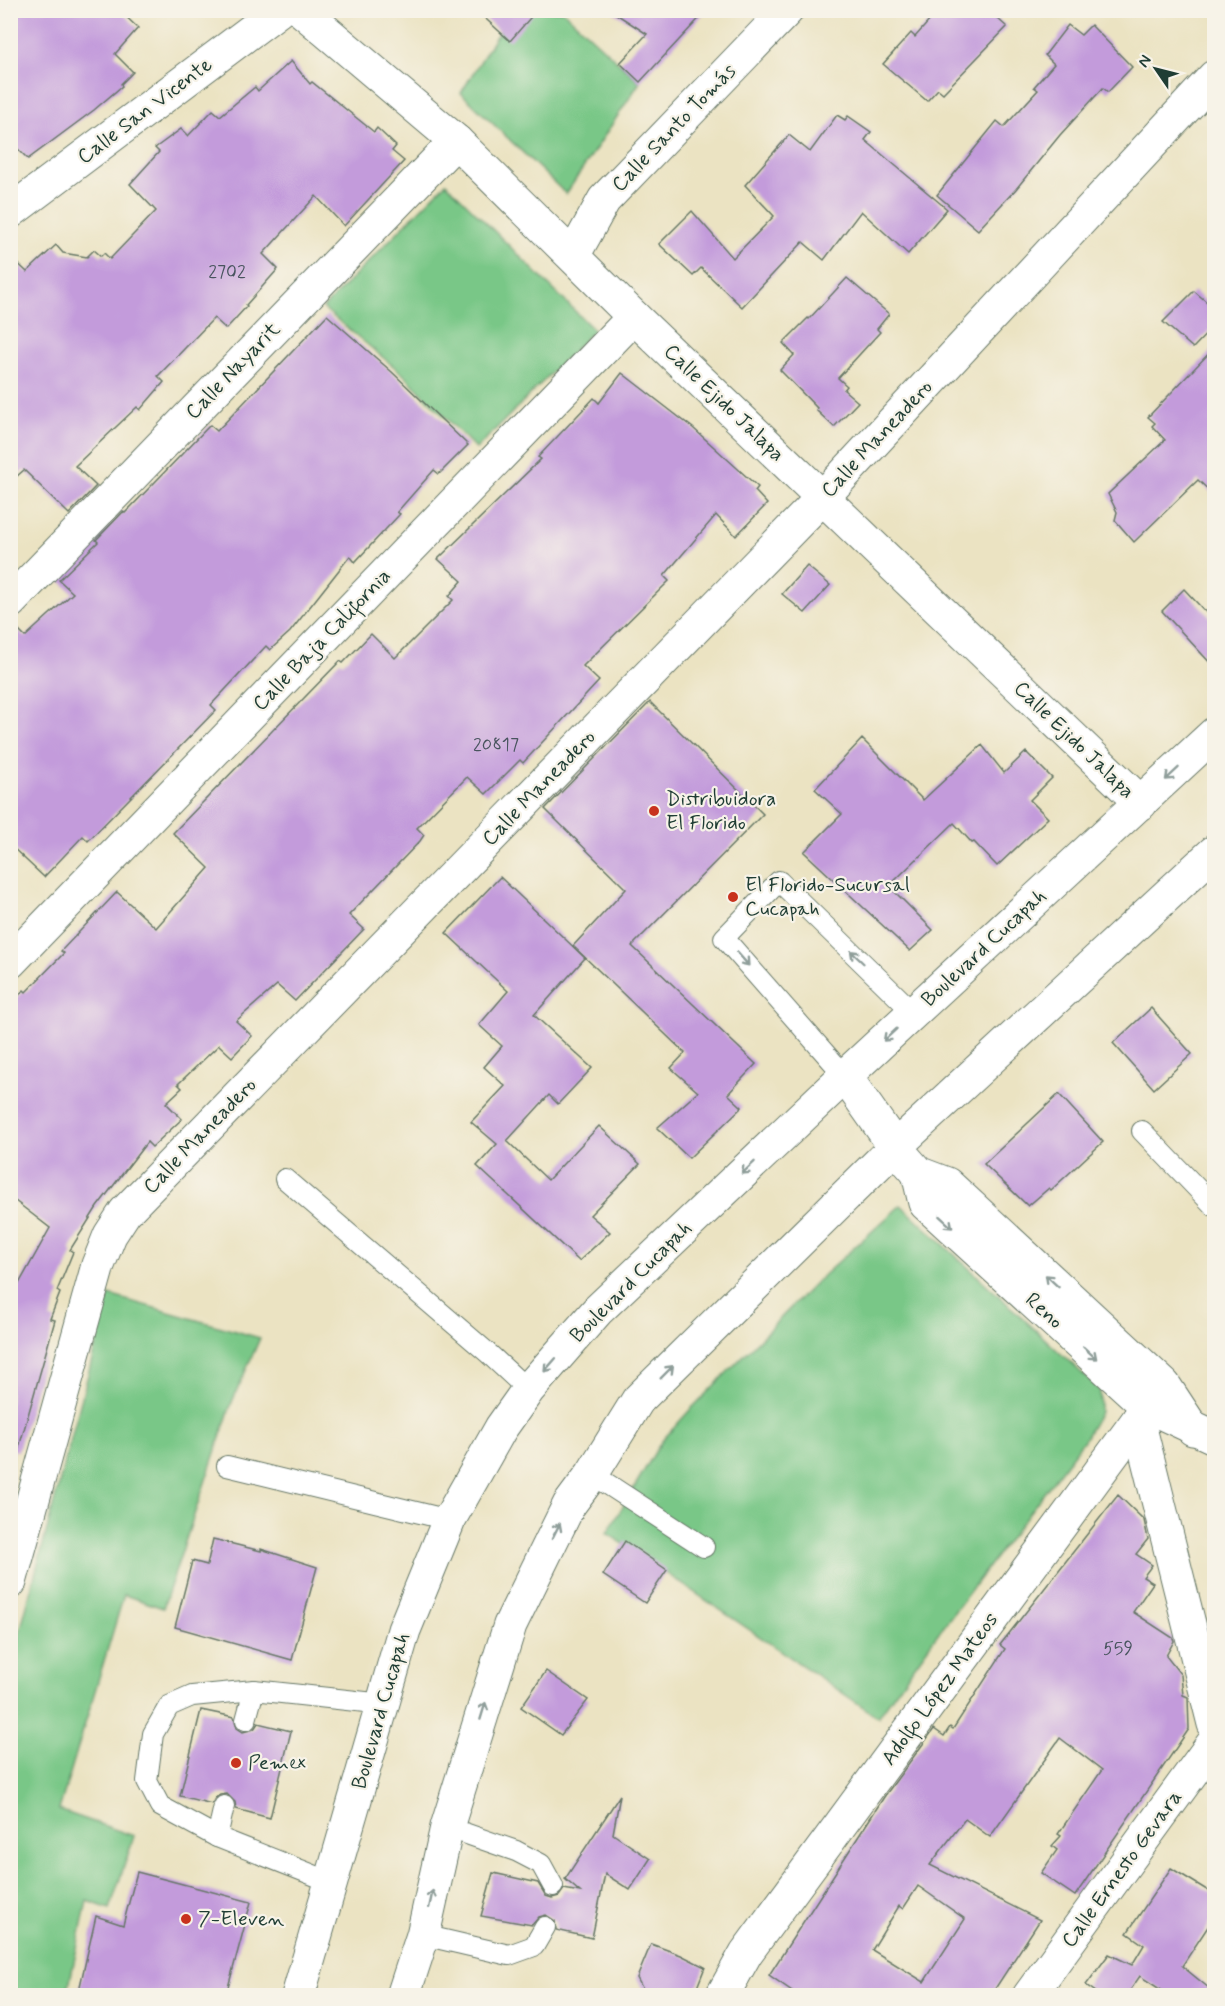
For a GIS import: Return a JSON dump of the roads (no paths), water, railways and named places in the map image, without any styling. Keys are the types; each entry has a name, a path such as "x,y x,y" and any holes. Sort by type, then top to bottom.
{"street":[{"name":"Calle San Vicente","path":"10,212 279,10"},
{"name":"Calle Ejido Jalapa","path":"301,10 456,141 634,317 1141,803"},
{"name":"Calle Santo Tomás","path":"573,256 604,200 787,10"},
{"name":"Calle Maneadero","path":"10,1582 98,1265 110,1235 125,1212 822,498 1215,77"},
{"name":"Calle Nayarit","path":"10,602 456,141"},
{"name":"Calle Baja California","path":"10,962 634,317"},
{"name":"Boulevard Cucapah","path":"298,1995 404,1630 449,1520 501,1428 528,1390 598,1310 845,1076 1215,734"},
{"path":"403,1995 423,1935 447,1827 510,1625 569,1505 592,1474 638,1400 894,1147 1215,852"},
{"name":"Reno","path":"845,1076 894,1147 918,1173 947,1184 1150,1404 1204,1433"},
{"path":"1150,1404 1215,1724"},
{"name":"Adolfo López Mateos","path":"722,1995 746,1953 1150,1404"},
{"name":"Calle Ernesto Gevara","path":"1029,1995 1215,1742"}],"lane":[{"path":"845,1076 724,938 779,881 914,1013"},
{"path":"1142,1131 1215,1206"},
{"path":"285,1179 528,1390"},
{"path":"227,1466 449,1520"},
{"path":"592,1474 704,1547"},
{"path":"331,1882 217,1837 160,1806 147,1781 153,1734 169,1706 192,1696 254,1690 384,1704"},
{"path":"246,1720 254,1690"},
{"path":"217,1837 224,1806"},
{"path":"447,1827 516,1851 542,1864 552,1886"},
{"path":"423,1935 509,1955 534,1946 545,1928"}],"place":[{"name":"Distribuidora El Florido","path":"654,811"},
{"name":"El Florido-Sucursal Cucapah","path":"733,897"},
{"name":"Pemex","path":"236,1763"},
{"name":"7-Eleven","path":"186,1919"}]}
